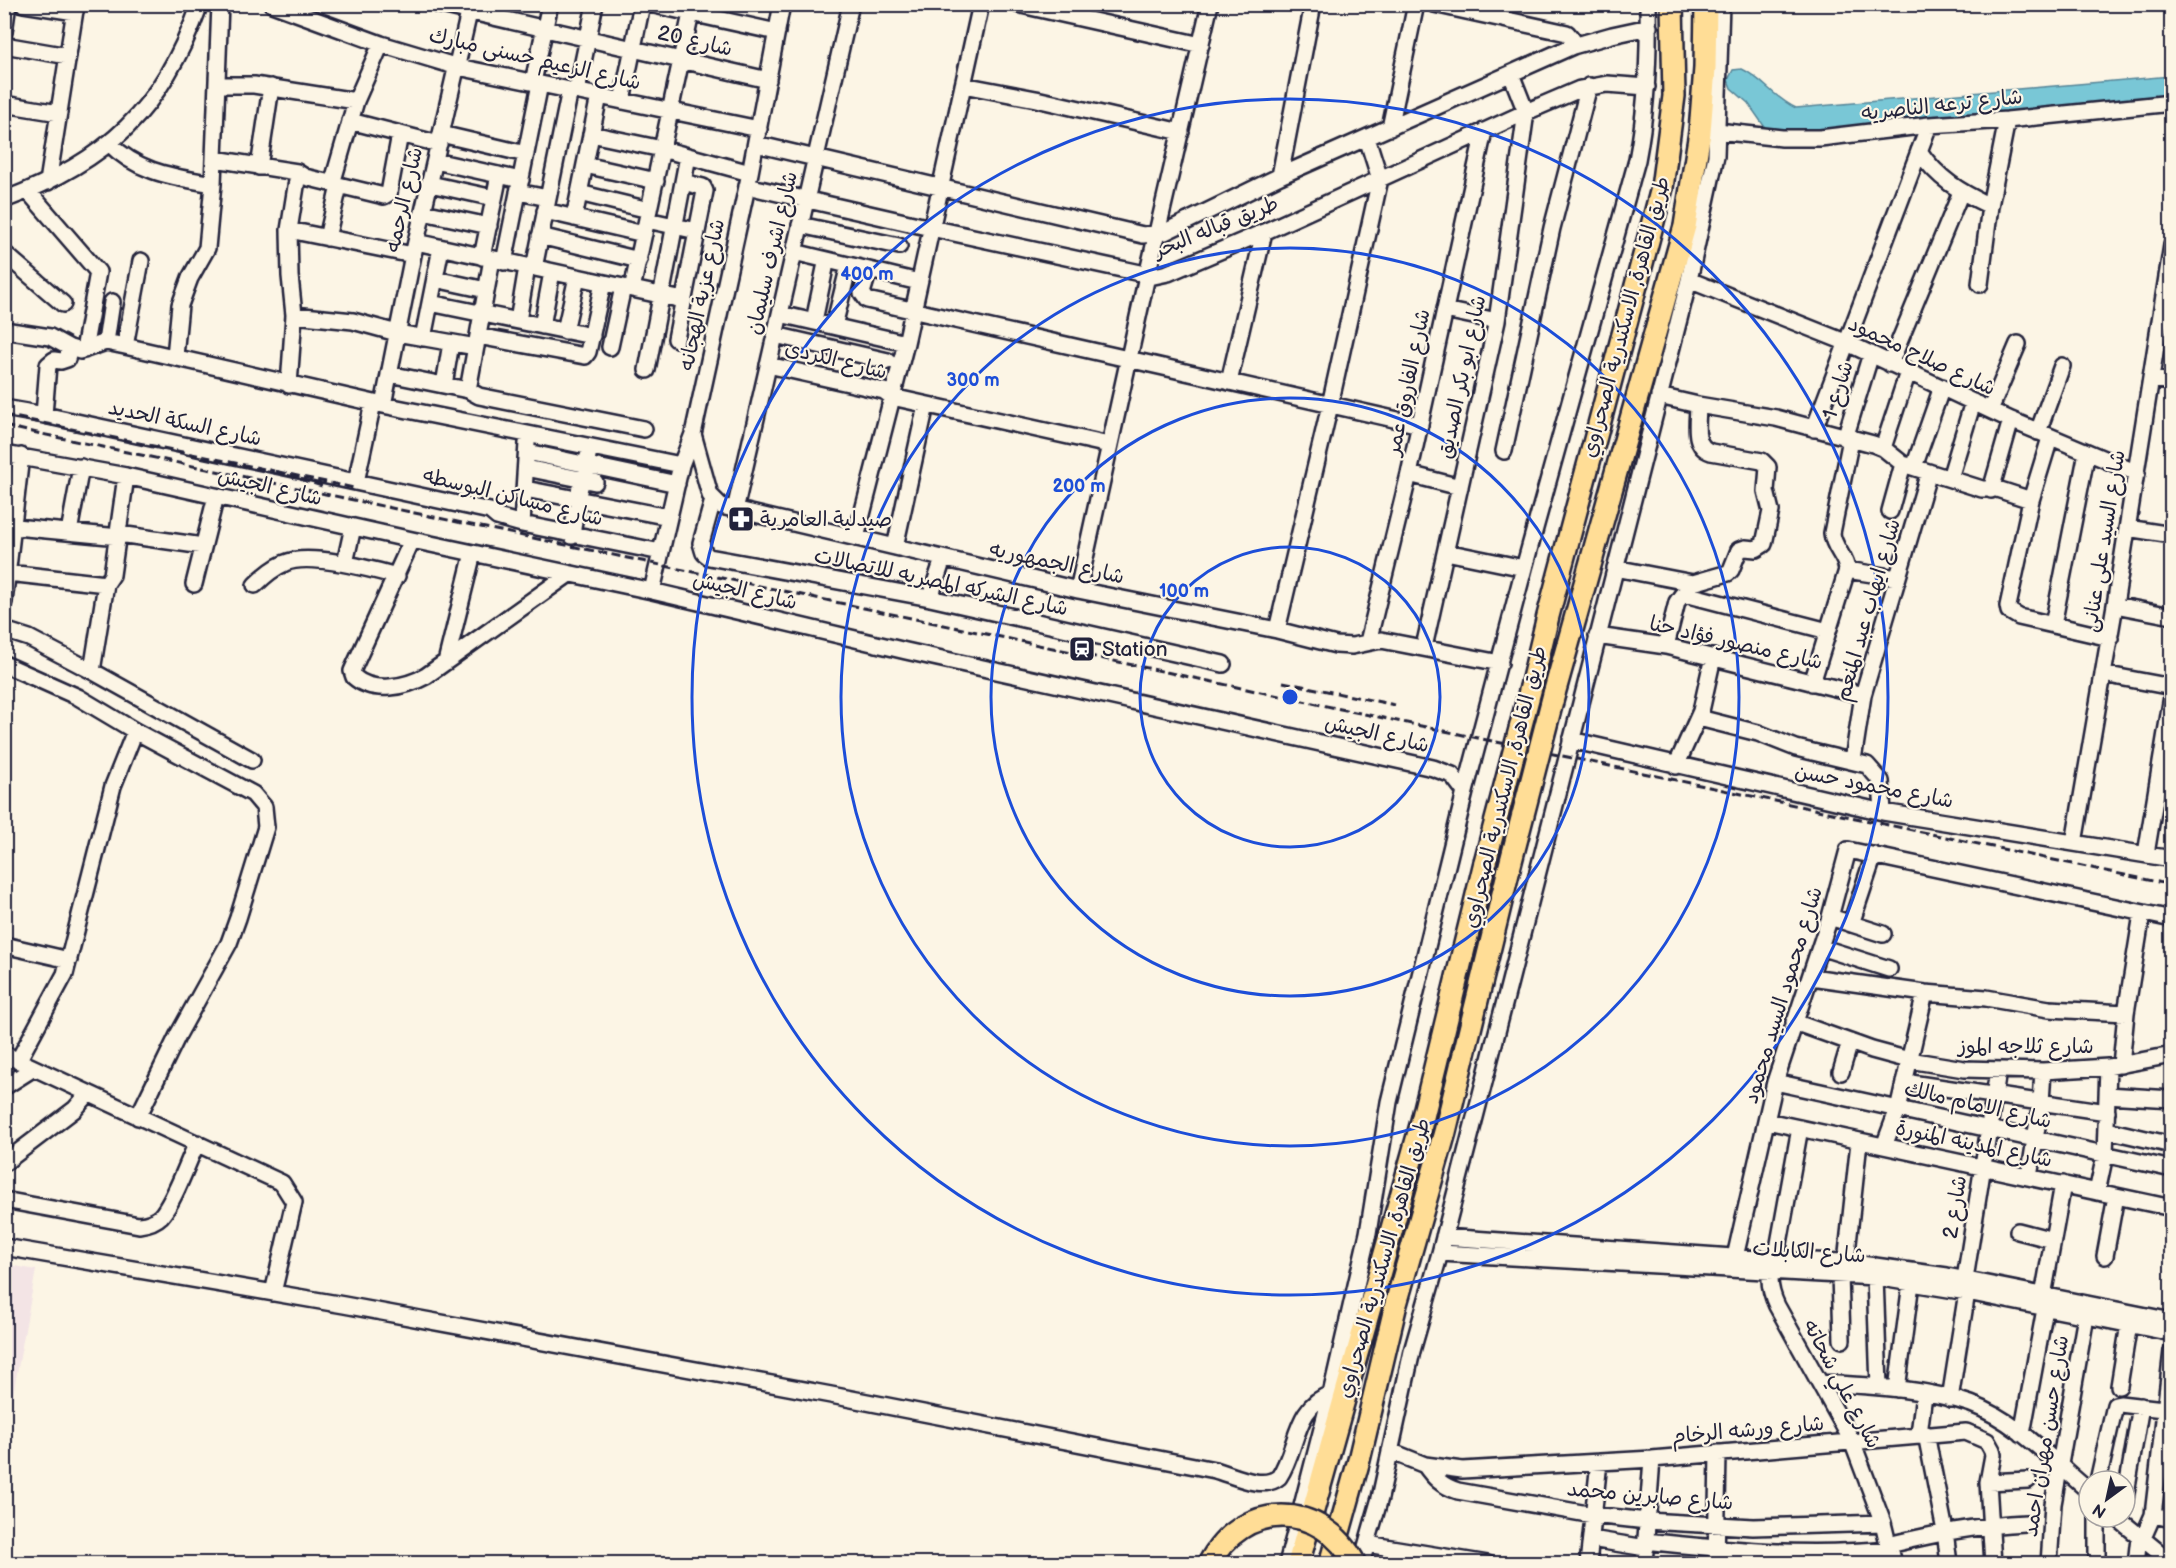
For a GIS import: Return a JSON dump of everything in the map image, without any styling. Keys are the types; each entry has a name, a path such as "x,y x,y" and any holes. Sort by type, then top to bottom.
{"highway":[{"name":"طريق القاهرة, الاسكندرية الصحراوي","path":"1298,1563 1421,1125 1551,604 1662,188 1674,96 1672,4"},
{"name":"طريق القاهرة, الاسكندرية الصحراوي","path":"1330,1563 1359,1460 1396,1304 1445,1132 1554,694 1685,226 1701,121 1706,4"},
{"path":"1209,1563 1220,1546 1242,1527 1268,1517 1288,1516 1307,1519 1324,1528 1346,1547 1355,1563"}],"street":[{"path":"4,32 9,4"},
{"path":"24,4 75,8 48,182"},
{"path":"4,200 75,168 109,143 144,111 168,75 190,32 200,4"},
{"path":"175,356 180,305 190,278 207,248 219,85 220,4"},
{"name":"شارع الزعيم حسنى مبارك","path":"272,4 381,44 458,67 670,111 757,137"},
{"name":"شارع 20","path":"437,4 470,8 544,29 768,80"},
{"path":"468,390 493,259 520,186 544,29 550,4"},
{"path":"518,321 595,4"},
{"path":"622,101 642,4"},
{"path":"650,4 692,9 777,32"},
{"name":"شارع عزبة الهجانه","path":"652,591 681,465 693,434 749,180 782,4"},
{"name":"شارع اشرف سليمان","path":"735,510 850,4"},
{"path":"856,538 906,343 981,4"},
{"path":"1017,4 1201,45"},
{"path":"1078,590 1210,4"},
{"path":"1280,176 1313,4"},
{"path":"1390,128 1416,4"},
{"path":"1434,4 1567,33 1572,39 1573,46"},
{"path":"1287,1563 1331,1394 1368,1233 1389,1102 1465,792 1524,568 1631,184 1642,136 1647,87 1648,4"},
{"path":"1361,1563 1380,1498 1412,1351 1440,1253 1689,280 1714,169 1721,4"},
{"name":"شارع الرحمه","path":"356,482 389,374 414,249 470,8"},
{"path":"610,347 627,288 639,260 692,9"},
{"name":"طريق قباله البحر","path":"757,137 815,158 1143,235 1157,234 1280,176 1573,46 1648,27"},
{"path":"327,238 350,121 356,101 381,44"},
{"path":"4,45 68,56"},
{"path":"1511,74 1526,112"},
{"name":"طريق قباله البحر","path":"591,134 688,156 806,200 1147,276 1168,273 1264,232 1485,130 1589,86 1607,84 1647,87"},
{"path":"219,85 271,87 356,101"},
{"path":"963,85 1181,132"},
{"path":"1504,451 1552,228 1589,86"},
{"path":"259,167 271,87"},
{"path":"574,218 598,96"},
{"name":"شارع ترعه الناصريه","path":"1717,131 1782,138 1820,138 1929,125 2007,120 2172,103"},
{"path":"4,104 59,113"},
{"name":"شارع ابو بكر الصديق","path":"1424,648 1497,321 1526,112"},
{"path":"1980,284 1990,206 2007,120"},
{"path":"350,121 400,134 526,154"},
{"path":"1814,429 1929,125"},
{"name":"شارع الفاروق عمر","path":"1368,642 1409,474 1485,130"},
{"path":"215,159 298,174 384,196 387,195 400,134"},
{"path":"1277,630 1380,179 1367,138"},
{"path":"109,143 120,154 147,170 213,184"},
{"path":"1918,151 1937,175 1961,192 1990,206"},
{"path":"647,370 688,156"},
{"path":"435,161 499,176 520,186 547,205 574,218 647,222 697,231"},
{"path":"585,165 656,181"},
{"path":"290,385 294,315 289,230 298,174"},
{"path":"493,259 489,226 499,176"},
{"path":"676,339 705,190 703,187 683,182"},
{"path":"429,184 494,198"},
{"path":"28,191 98,272 77,349 62,362 54,360 48,365 44,415"},
{"path":"1890,364 1961,192"},
{"path":"579,193 647,222"},
{"path":"423,212 489,226"},
{"path":"800,225 899,246"},
{"path":"289,230 327,238 414,249 441,248 684,300"},
{"path":"1229,382 1264,232"},
{"path":"540,236 639,260"},
{"name":"شارع السيد على عنانى","path":"2074,843 2110,638 2172,245"},
{"path":"423,338 441,248"},
{"path":"4,252 63,304"},
{"path":"794,252 919,282"},
{"path":"125,345 141,261"},
{"path":"834,326 849,265"},
{"path":"814,321 825,268"},
{"path":"869,270 862,293 865,298 913,312 1420,425"},
{"path":"542,326 552,272"},
{"path":"565,331 577,277"},
{"path":"435,279 486,290"},
{"name":"شارع صلاح محمود","path":"1689,280 1845,342 2044,435 2136,473"},
{"path":"294,315 353,321 397,333 451,343 477,342 583,356 588,354 603,283"},
{"path":"106,342 112,302"},
{"path":"430,303 592,336"},
{"path":"1445,310 1497,321"},
{"path":"780,314 906,343"},
{"path":"4,330 50,337 77,349 106,342 125,345 378,404 681,465"},
{"path":"775,335 888,361"},
{"path":"444,385 451,343"},
{"path":"1990,410 2019,344"},
{"name":"شارع 1","path":"1847,570 1845,560 1835,546 1832,533 1848,438 1871,354"},
{"name":"شارع الكردى","path":"768,364 884,391 892,398 1109,445"},
{"path":"2062,366 2044,435 2008,606 2013,615 2110,638"},
{"path":"1883,448 1908,372"},
{"path":"389,374 468,390 479,396 644,429"},
{"path":"2151,379 2172,382"},
{"path":"1890,511 1942,387"},
{"path":"1659,396 1776,418 1848,438 1883,448 1908,466 2031,500"},
{"path":"1950,478 1973,402"},
{"path":"895,547 926,405"},
{"path":"1615,568 1693,583 1728,573 1739,550 1756,549 1764,544 1771,515 1766,495 1767,464 1703,449 1698,439 1698,405"},
{"name":"شارع السكة الحديد","path":"4,408 356,482"},
{"path":"566,442 571,414"},
{"path":"1991,490 2011,420"},
{"path":"522,524 527,434"},
{"path":"693,434 713,500"},
{"path":"572,536 577,499 587,475 590,447"},
{"path":"526,452 587,475"},
{"name":"شارع الجيش","path":"4,453 126,476 473,554 652,591 917,654 1440,769 1452,775 1465,792"},
{"path":"2054,625 2087,453"},
{"path":"4,602 8,573 9,526 21,456"},
{"path":"69,532 81,467"},
{"path":"526,468 677,484"},
{"name":"شارع ايهاب عبد المنعم","path":"1853,760 1863,695 1929,472"},
{"path":"1409,474 1460,486"},
{"path":"92,671 106,584 112,575 119,535 126,476"},
{"name":"شارع مساكن البوسطه","path":"356,482 490,511 497,518 572,536 661,552"},
{"path":"525,489 669,517"},
{"path":"194,584 216,496"},
{"name":"شارع الجمهوريه","path":"713,500 721,506 735,510 943,559 1344,646 1381,639 1500,663"},
{"name":"شارع الشركه المصريه للاتصالات","path":"713,500 701,543 704,553 709,557 930,598 1223,664"},
{"path":"9,526 119,535 203,546"},
{"path":"345,563 353,527"},
{"path":"2127,528 2172,535"},
{"path":"412,540 352,671 354,677 368,685 388,687 407,684 426,676 569,574"},
{"path":"1446,552 1524,568"},
{"path":"446,662 473,554"},
{"path":"930,598 943,559"},
{"path":"255,585 271,570 287,562 300,560 345,563 397,576"},
{"path":"1812,683 1847,570 1897,578"},
{"path":"8,573 106,584"},
{"path":"1666,646 1677,602 1685,594 1828,632"},
{"path":"2115,605 2172,615"},
{"path":"4,630 29,638 92,671 252,760"},
{"name":"شارع منصور فؤاد حنا","path":"1597,636 1666,646 1863,695"},
{"path":"1676,766 1699,718 1713,657"},
{"path":"4,664 78,697 135,731 253,794 264,807 266,827 229,943 178,1035 138,1117"},
{"path":"2103,674 2172,687"},
{"path":"2146,854 2172,696"},
{"path":"1699,718 1758,733 1796,748 1867,765 1881,781 1883,812"},
{"path":"135,731 112,786 64,974 11,1057 282,1183 294,1202 273,1293"},
{"name":"شارع محمود حسن","path":"1571,741 1883,812 2172,859"},
{"name":"شارع محمود السيد محمود","path":"1735,1257 1775,1082 1830,917 1848,850 1874,855"},
{"path":"1851,924 1874,855 2172,919"},
{"path":"2097,1192 2105,1155 2108,1095 2126,1013 2142,914"},
{"path":"1830,917 1883,934"},
{"path":"4,945 69,960"},
{"path":"1820,947 1888,969"},
{"path":"1811,977 1925,993 1986,998 2049,1009 2126,1013"},
{"path":"1884,1146 1898,1108 1925,993"},
{"name":"شارع ثلاجه الموز","path":"1794,1022 1909,1060 1964,1069 2043,1071 2114,1066 2172,1055"},
{"path":"1841,1072 1850,1042"},
{"path":"4,1087 34,1068"},
{"name":"شارع 2","path":"1950,1399 1998,1071"},
{"path":"2029,1177 2041,1102 2043,1071"},
{"name":"شارع الامام مالك","path":"1775,1082 2172,1169"},
{"path":"1904,1082 2107,1112"},
{"path":"4,1163 75,1109 88,1094"},
{"path":"2108,1095 2172,1099"},
{"name":"شارع المدينه المنورة","path":"1767,1121 2172,1208"},
{"name":"شارع علي شحاته","path":"1800,1128 1773,1265 1771,1288 1777,1306 1852,1441 1883,1523 1890,1553"},
{"path":"2107,1130 2172,1145"},
{"path":"1842,1340 1843,1268 1859,1142"},
{"path":"4,1200 140,1225 151,1223 160,1217 167,1207 197,1143"},
{"path":"2022,1434 2063,1184"},
{"path":"2105,1256 2116,1196"},
{"path":"2018,1231 2053,1240"},
{"name":"شارع الكابلات","path":"1444,1237 1530,1250 1843,1268 1966,1285 2172,1321"},
{"path":"4,1247 273,1293 819,1393 1215,1470 1266,1483 1276,1480 1282,1473 1308,1409 1318,1400 1331,1394"},
{"name":"شارع الكابلات","path":"1440,1253 1530,1250 1735,1257 1773,1265"},
{"name":"شارع الكابلات","path":"1843,1268 1875,1277 1911,1283 1966,1285"},
{"path":"1875,1277 1879,1387"},
{"path":"1897,1389 1911,1283"},
{"name":"شارع الكابلات","path":"2045,1300 2086,1316 2172,1333"},
{"name":"شارع حسن مهران احمد","path":"2049,1563 2053,1504 2086,1316"},
{"path":"2119,1386 2129,1324"},
{"path":"2136,1563 2141,1538 2152,1515 2168,1410 2172,1352"},
{"path":"1820,1383 1897,1389 1971,1404 2022,1434 2077,1481"},
{"path":"1924,1394 1922,1434 1945,1531 1949,1563"},
{"path":"1971,1404 1966,1432 1991,1444 1993,1455 1988,1482 1993,1563"},
{"path":"2101,1469 2115,1405 2168,1410"},
{"path":"2130,1469 2141,1406"},
{"name":"شارع ورشه الرخام","path":"1390,1451 1425,1465 1462,1470 1652,1460 1922,1434 1966,1432"},
{"path":"1716,1556 1718,1453"},
{"path":"1645,1551 1652,1460"},
{"path":"1588,1563 1599,1462"},
{"name":"شارع صابرين محمد","path":"1425,1465 1434,1479 1458,1491 1593,1515 1647,1521 1787,1527 1883,1523"},
{"path":"1988,1482 2028,1480"},
{"path":"2152,1515 2172,1519"},
{"path":"1591,1539 1645,1551 1716,1556 1839,1558 1890,1553 1945,1531 1989,1524 2026,1523"},
{"path":"2097,1529 2097,1563"},
{"path":"2131,1529 2172,1561"},
{"path":"1367,1545 1488,1563"}],"shaded area":[{"path":"4,1264 36,1270 5,1438"}],"water":[{"path":"1742,69 1796,108 2171,76 2172,102 1771,136 1748,103 1731,88 1728,80 1733,70"}],"railway":[{"path":"4,415 274,471"},
{"path":"4,426 2172,885"},
{"path":"322,486 274,471 354,488"},
{"path":"1283,682 1395,705"}],"place":[{"name":"صيدلية العامرية","path":"741,519"},
{"name":"Station","path":"1082,649"}]}
